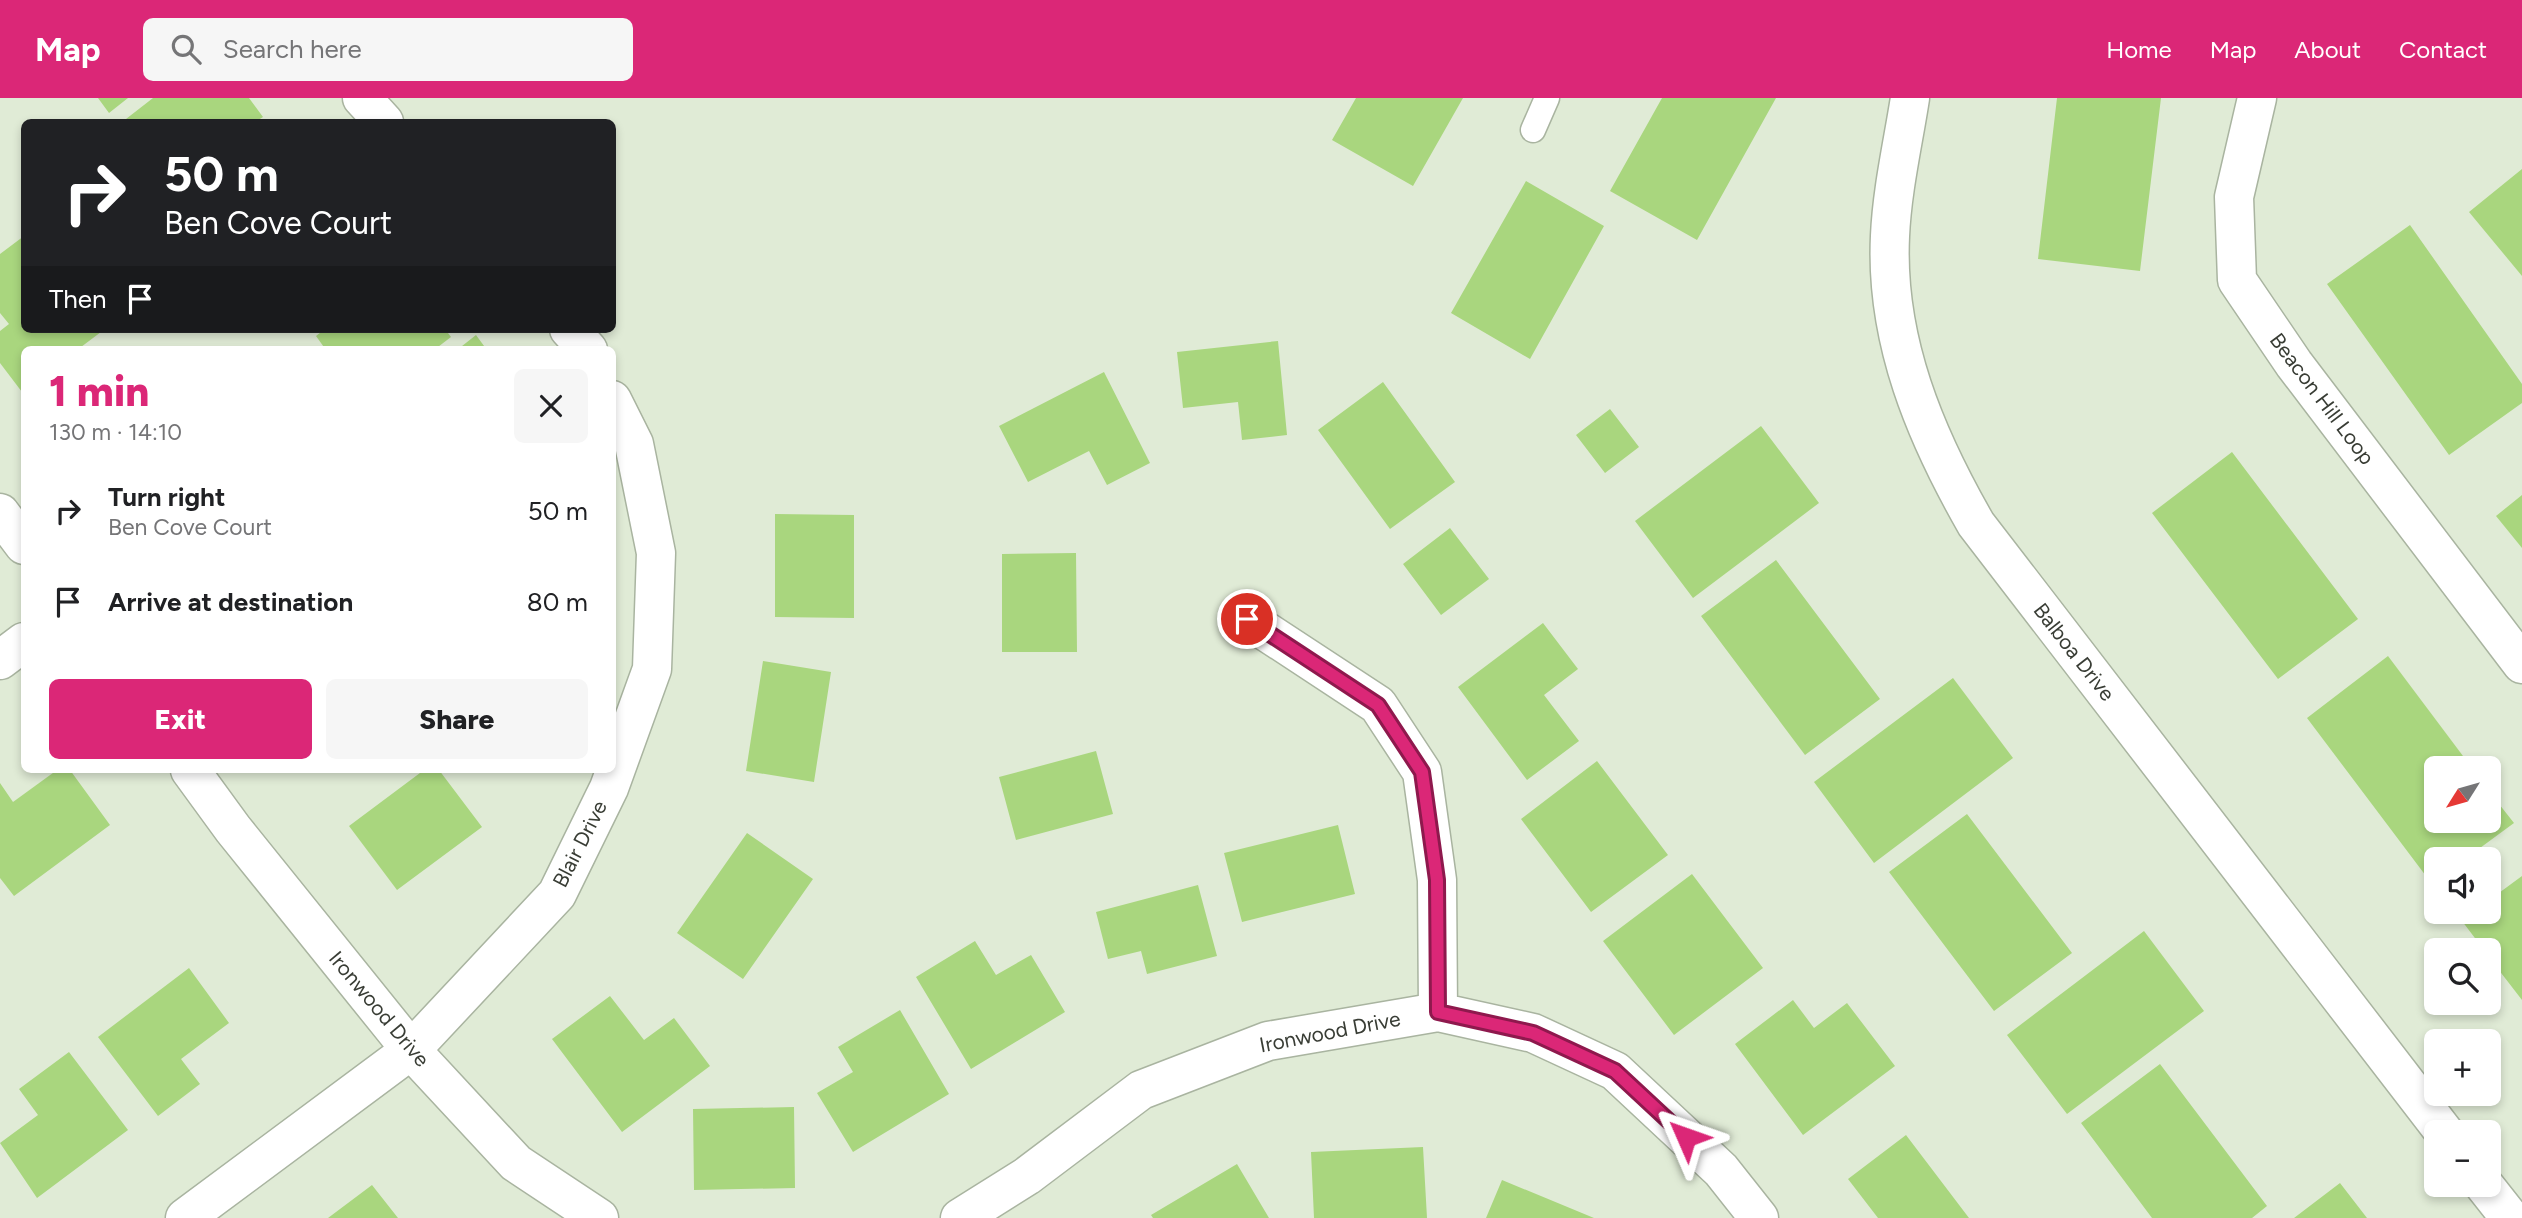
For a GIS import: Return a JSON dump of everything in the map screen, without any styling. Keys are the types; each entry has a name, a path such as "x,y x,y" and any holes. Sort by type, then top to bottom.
{"street":[{"path":"362,98 381,119"},
{"name":"Balboa Drive","path":"1910,98 1890,235 1892,299 1902,356 1920,413 1941,463 1976,524 2435,1120"},
{"name":"Beacon Hill Loop","path":"2257,98 2234,197 2237,280 2294,364 2522,664"},
{"path":"573,333 584,346"},
{"name":"Blair Drive","path":"616,408 634,444 656,553 652,670 616,769"},
{"path":"0,513 21,541"},
{"path":"1247,619 1378,705 1422,772 1437,880 1438,1012"},
{"path":"0,660 21,644"},
{"name":"Ironwood Drive","path":"192,773 233,830 411,1050 516,1163 599,1218"},
{"name":"Blair Drive","path":"185,1218 411,1050 557,894 614,773"},
{"name":"Ironwood Drive","path":"960,1218 1027,1176 1141,1090 1268,1041 1438,1012 1533,1033 1615,1071 1721,1170 1759,1218"},
{"path":"2493,1197 2510,1218"}],"lane":[{"path":"1533,130 1547,98"}],"building":[{"path":"98,98 128,98 109,113"},
{"path":"153,98 249,98 263,117 260,119 126,119"},
{"path":"1356,98 1463,98 1413,186 1332,140"},
{"path":"1662,98 1776,98 1697,240 1610,191"},
{"path":"2057,98 2161,98 2140,271 2038,259"},
{"path":"2522,169 2522,276 2469,212"},
{"path":"1526,181 1604,226 1530,359 1451,313"},
{"path":"2410,225 2522,384 2522,403 2449,455 2327,284"},
{"path":"21,238 21,333 100,333 82,346 21,346 21,391 0,363 0,331 9,324 0,313 0,254"},
{"path":"320,333 448,333 451,337 439,346 323,346 316,336"},
{"path":"476,335 484,346 462,346"},
{"path":"1278,341 1287,435 1242,440 1238,402 1183,408 1177,352"},
{"path":"1104,372 1150,463 1107,485 1089,451 1028,482 999,426"},
{"path":"1383,382 1455,482 1390,529 1318,430"},
{"path":"1610,409 1639,447 1605,473 1576,435"},
{"path":"1761,426 1819,503 1693,598 1635,521"},
{"path":"2232,452 2358,619 2278,679 2152,513"},
{"path":"2522,495 2522,548 2496,516"},
{"path":"775,514 854,515 854,618 775,617"},
{"path":"1450,528 1489,579 1441,615 1403,564"},
{"path":"1076,553 1077,652 1002,652 1002,554"},
{"path":"1776,560 1880,699 1805,755 1701,616"},
{"path":"1543,623 1578,669 1544,695 1579,741 1527,780 1458,687"},
{"path":"2388,656 2463,756 2424,756 2424,833 2500,833 2481,847 2424,847 2424,873 2307,718"},
{"path":"763,661 831,672 814,782 746,771"},
{"path":"1953,678 2013,758 1874,863 1814,782"},
{"path":"1096,751 1113,814 1016,840 999,777"},
{"path":"1597,761 1668,855 1591,912 1521,819"},
{"path":"53,773 72,773 110,825 14,896 0,878 0,783 13,802"},
{"path":"420,773 441,773 482,827 397,890 349,826"},
{"path":"2501,806 2514,823 2501,833"},
{"path":"1967,814 2072,953 1994,1011 1889,872"},
{"path":"1338,825 1355,894 1242,922 1224,853"},
{"path":"747,833 813,879 743,979 677,933"},
{"path":"1692,874 1763,968 1674,1035 1603,941"},
{"path":"2522,876 2522,1000 2501,973 2501,938 2475,938 2464,924 2501,924 2501,891"},
{"path":"1198,885 1217,956 1147,974 1141,951 1108,959 1096,912"},
{"path":"2144,931 2204,1011 2067,1114 2007,1035"},
{"path":"975,941 996,975 1031,955 1065,1012 971,1069 916,977"},
{"path":"189,968 229,1023 181,1059 200,1084 158,1116 98,1037"},
{"path":"610,996 644,1040 674,1018 710,1066 622,1132 552,1039"},
{"path":"1793,1000 1814,1028 1847,1003 1895,1066 1803,1135 1735,1044"},
{"path":"900,1010 949,1094 853,1152 817,1093 853,1072 838,1047"},
{"path":"69,1052 128,1130 37,1198 0,1143 38,1115 19,1089"},
{"path":"2160,1064 2267,1206 2252,1218 2152,1218 2081,1123"},
{"path":"794,1107 795,1188 694,1190 693,1109"},
{"path":"1906,1135 1969,1218 1878,1218 1848,1179"},
{"path":"1423,1147 1427,1218 1314,1218 1311,1152"},
{"path":"1237,1164 1269,1218 1153,1218 1151,1215"},
{"path":"1502,1180 1594,1218 1486,1218"},
{"path":"2340,1183 2367,1218 2294,1218"},
{"path":"372,1185 398,1218 328,1218"}],"route":[{"path":"1247,619 1378,705 1422,772 1437,880 1438,1012 1533,1033 1615,1071 1686,1137"}]}
